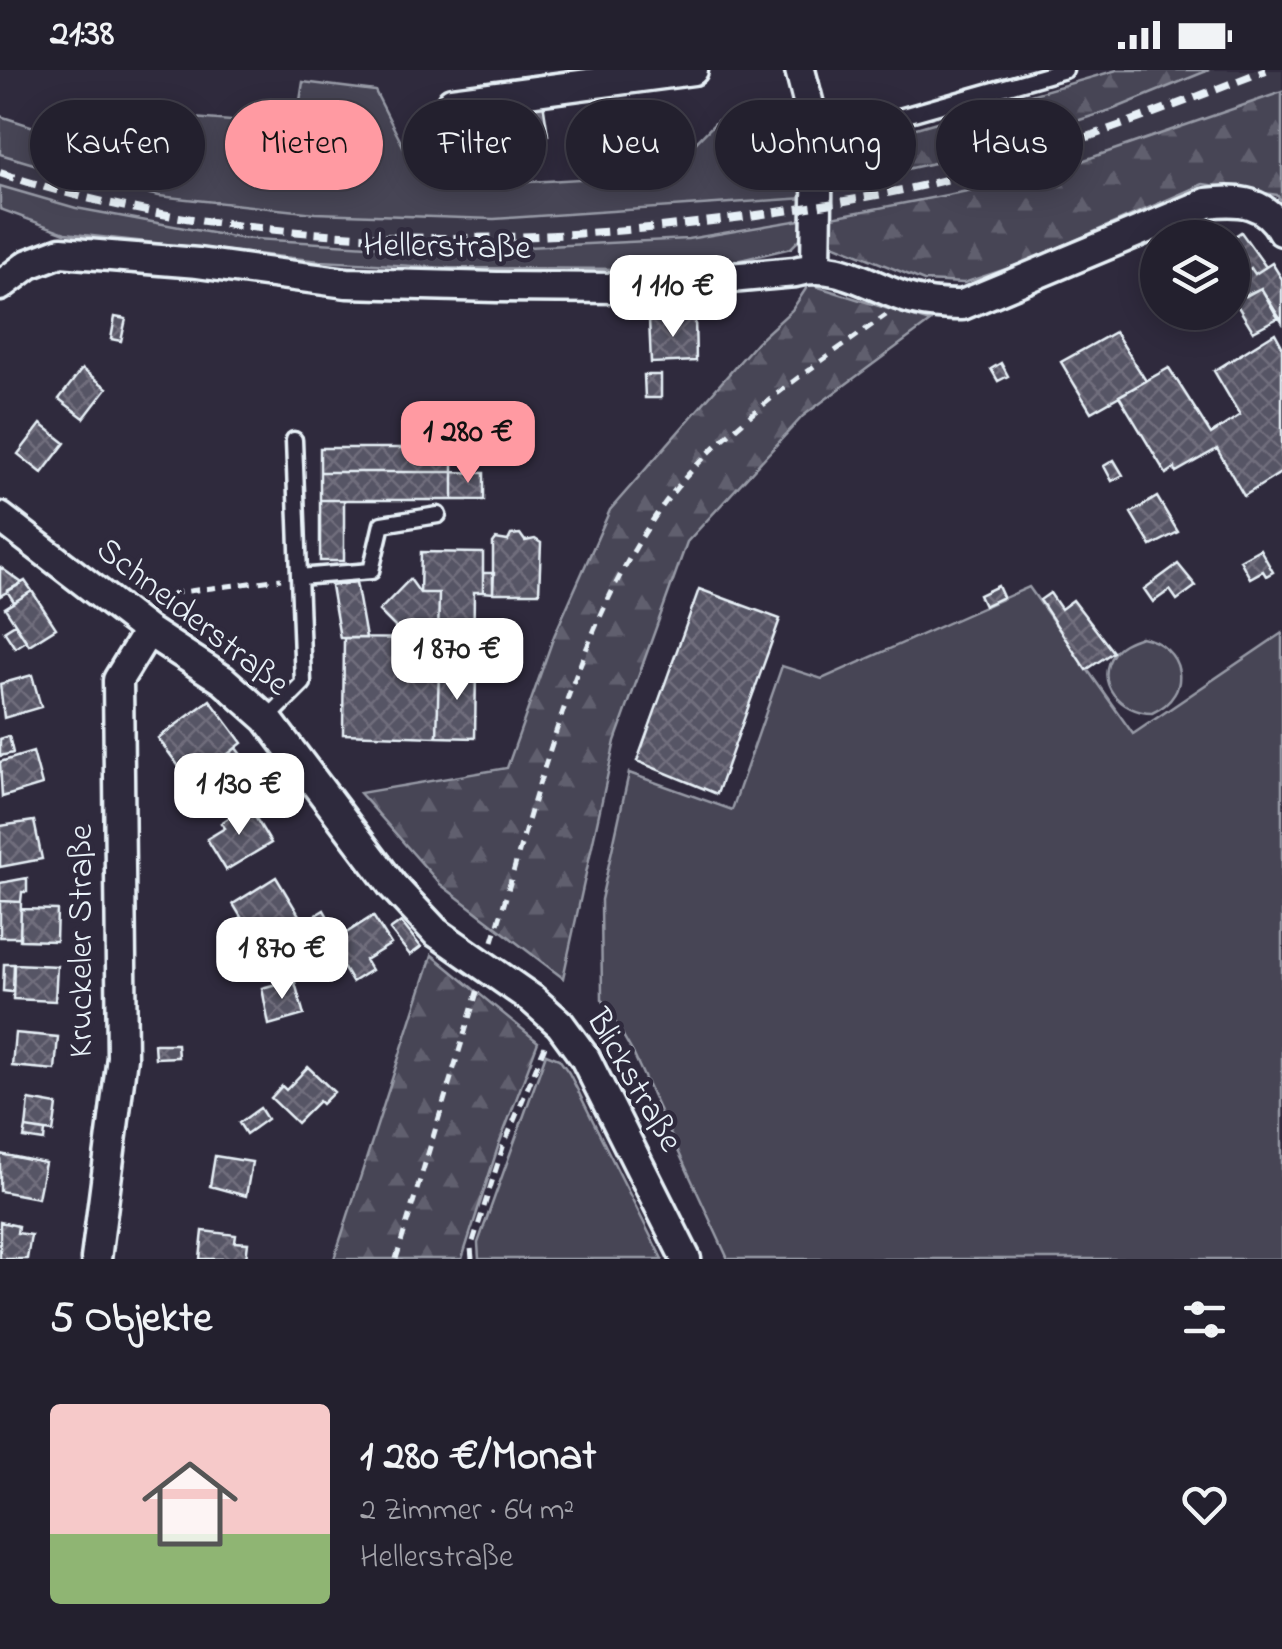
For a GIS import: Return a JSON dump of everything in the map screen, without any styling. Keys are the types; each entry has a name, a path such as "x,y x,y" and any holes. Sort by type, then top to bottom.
{"street":[{"path":"467,100 693,70"},
{"path":"800,70 808,100"},
{"path":"816,266 817,190"},
{"name":"Hellerstraße","path":"0,286 29,264 61,252 198,263 347,283 497,288 621,288 745,278 816,266 909,299 962,305 1207,202 1235,200 1254,204 1274,217 1282,231"},
{"name":"Schneiderstraße","path":"0,518 148,631 223,680 267,719 392,885 436,932"},
{"name":"Kruckeler Straße","path":"96,1259 122,1057 118,680 148,631"},
{"name":"Blickstraße","path":"436,932 532,999 560,1024 600,1084 686,1259"}],"lane":[{"path":"916,112 1064,70"},
{"path":"267,719 303,682 294,440"},
{"path":"298,577 371,571 382,524 438,515"}],"path":[{"path":"491,946 579,664 638,545 693,469 747,416 909,299"},
{"path":"148,631 174,593 298,577"},
{"path":"396,1259 480,982"},
{"path":"472,1259 470,1248 503,1147 543,1050 560,1024"}],"shaded area":[{"path":"1209,70 1282,70 1282,92 1083,160 1083,119"},
{"path":"0,154 30,163 30,190 132,190 315,213 494,219 805,198 806,219 688,239 448,251 239,238 76,208 0,186"},
{"path":"936,161 936,190 973,190 827,218 828,190 916,190 916,165"}],"green space":[{"path":"1117,70 1209,70 1083,119 1083,100 1013,100"},
{"path":"303,82 375,91 380,100 300,100"},
{"path":"1282,92 1282,202 1277,195 1203,184 1021,264 964,283 924,281 828,242 827,218 973,190 1083,190 1083,160"},
{"path":"383,107 403,146 403,190 546,190 546,181 566,180 566,190 695,190 695,143 715,123 715,190 804,190 805,198 494,219 315,213 132,190 205,190 205,119 225,120 225,190 383,190"},
{"path":"0,116 30,126 30,163 0,154"},
{"path":"936,122 936,163 916,167 916,128"},
{"path":"0,186 76,208 239,238 448,251 688,239 806,219 800,239 791,248 732,262 630,269 449,268 320,261 65,233 0,209"},
{"path":"809,284 930,322 803,416 687,542 615,741 563,978 440,884 360,793 507,768 554,636 610,510 757,342 792,310"},
{"path":"1029,587 1133,734 1282,633 1282,1259 728,1259 633,1053 602,999 601,900 629,773 732,810 782,666 822,679"},
{"path":"1141,637 1167,650 1179,671 1174,694 1166,705 1152,713 1121,702 1108,685 1106,675 1116,650"},
{"path":"432,955 538,1042 498,1147 462,1259 334,1259"},
{"path":"546,1054 559,1059 569,1073 662,1259 479,1259 478,1243"}],"building":[{"path":"1250,245 1266,267 1255,274"},
{"path":"1272,263 1282,279 1282,322 1261,288 1250,294 1250,269 1255,274"},
{"path":"1261,288 1278,318 1253,331 1250,326 1250,293"},
{"path":"115,317 126,319 121,341 111,339"},
{"path":"695,317 696,361 651,363 649,319"},
{"path":"1115,332 1146,381 1091,412 1061,362"},
{"path":"1275,333 1282,346 1282,472 1244,496 1217,449 1166,474 1119,396 1169,368 1211,434 1240,415 1214,371"},
{"path":"1001,363 1008,376 998,381 991,369"},
{"path":"82,369 107,388 84,418 59,399"},
{"path":"644,375 661,375 661,398 645,398"},
{"path":"41,424 65,443 42,473 18,454"},
{"path":"320,448 453,448 453,472 320,472"},
{"path":"1114,460 1123,475 1112,481 1104,466"},
{"path":"320,472 453,472 453,500 320,500"},
{"path":"453,472 484,473 484,500 453,500"},
{"path":"1157,497 1178,532 1151,546 1131,513"},
{"path":"320,500 344,500 344,561 320,561"},
{"path":"520,534 525,541 535,539 541,543 539,593 493,593 493,543"},
{"path":"1260,549 1273,572 1266,576 1263,571 1250,578 1240,560"},
{"path":"421,552 483,553 483,592 474,592 473,668 439,668 437,737 343,734 344,638 438,639 439,593 420,593"},
{"path":"1178,564 1196,586 1177,600 1170,590 1153,602 1144,589"},
{"path":"0,567 22,583 0,596"},
{"path":"483,573 494,573 493,593 483,592"},
{"path":"410,579 420,593 439,593 438,639 407,639 379,611"},
{"path":"25,581 32,591 14,602 7,591"},
{"path":"356,582 366,638 340,638 331,586"},
{"path":"998,586 1003,597 984,606 979,595"},
{"path":"699,589 780,619 717,794 637,761"},
{"path":"32,591 56,628 29,645 5,608"},
{"path":"1050,593 1061,609 1073,600 1113,652 1086,670 1040,600"},
{"path":"15,624 26,641 15,648 4,631"},
{"path":"439,668 476,668 475,738 437,737"},
{"path":"32,675 41,707 4,718 0,684"},
{"path":"210,700 242,743 191,783 158,738"},
{"path":"9,736 13,753 0,756 0,739"},
{"path":"236,748 245,760 230,772 221,760"},
{"path":"33,752 42,785 2,797 0,762"},
{"path":"261,783 268,794 247,806 240,797"},
{"path":"248,805 271,843 226,870 207,839 225,828 221,823"},
{"path":"34,821 42,859 0,867 0,826"},
{"path":"276,877 299,915 280,927 286,937 273,946 267,936 256,942 233,904"},
{"path":"27,878 27,892 22,892 21,902 0,901 0,883"},
{"path":"0,901 21,902 20,937 0,937"},
{"path":"21,909 57,910 56,941 20,940"},
{"path":"324,910 332,924 312,936 304,922"},
{"path":"373,916 391,944 365,960 371,970 352,982 329,944"},
{"path":"401,922 421,947 410,955 390,930"},
{"path":"4,964 14,964 13,992 3,991"},
{"path":"14,964 57,966 55,1001 13,999"},
{"path":"294,979 304,1015 269,1025 262,988"},
{"path":"15,1033 58,1037 55,1070 12,1066"},
{"path":"154,1044 177,1044 178,1057 155,1058"},
{"path":"308,1067 334,1092 297,1123 271,1098 282,1086 286,1090"},
{"path":"29,1100 57,1105 53,1132 26,1128"},
{"path":"260,1108 267,1119 246,1134 239,1123"},
{"path":"26,1128 45,1131 44,1141 24,1138"},
{"path":"0,1154 45,1163 38,1198 0,1191"},
{"path":"215,1156 252,1162 246,1196 210,1186"},
{"path":"0,1222 18,1226 17,1233 31,1235 27,1259 0,1259"},
{"path":"203,1231 236,1235 235,1242 248,1243 246,1259 200,1259"}],"railway":[{"path":"0,173 89,199 276,230 372,237 564,235 750,216 952,179 1089,136 1266,70"}]}
